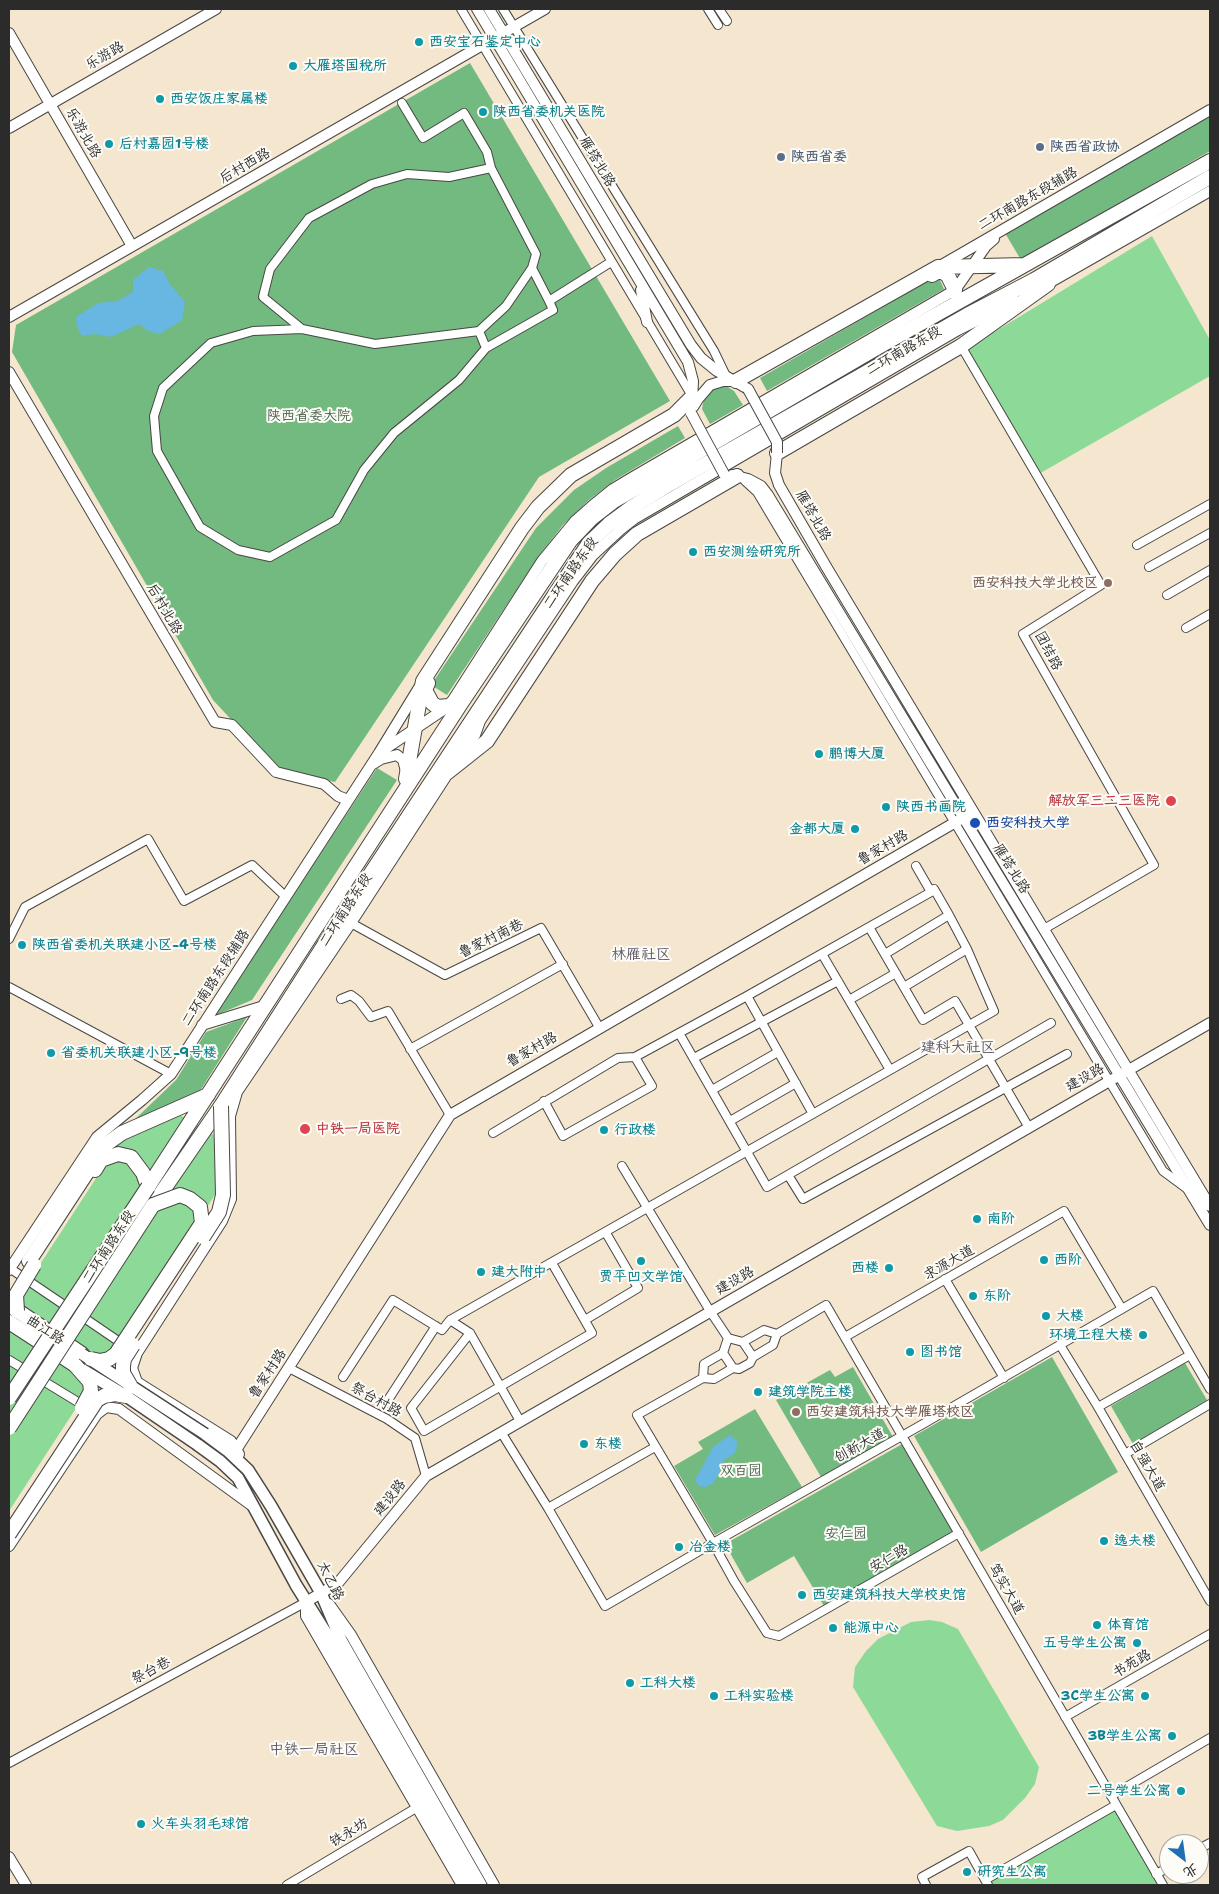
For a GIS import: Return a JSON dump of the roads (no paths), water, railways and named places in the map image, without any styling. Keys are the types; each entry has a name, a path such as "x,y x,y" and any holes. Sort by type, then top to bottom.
{"highway":[{"name":"二环南路东段","path":"460,698 570,541 592,518 614,501 882,345 1028,265 1210,161"},
{"name":"二环南路东段","path":"9,1428 153,1205 221,1106 424,791 589,543 609,524 632,507 967,315 1034,280 1210,177"},
{"path":"737,382 938,267 1028,265"},
{"path":"737,382 758,376 937,272 946,274 955,290"},
{"path":"777,453 961,346 1048,284"},
{"path":"406,778 423,681 522,528 538,507 572,475 674,415 692,397"},
{"path":"460,698 437,707 432,703 426,690 427,684 526,532 558,497 588,472 691,413"},
{"path":"470,721 470,727 475,735 485,734 581,584 600,560 632,532 712,484 734,476"},
{"path":"424,791 487,741 592,580 615,554 637,534 734,476"},
{"path":"388,817 393,800 406,778 460,698"},
{"path":"388,817 460,698"},
{"name":"二环南路东段","path":"9,1398 268,1005 388,817"},
{"path":"9,1287 29,1261 105,1145 122,1132 208,1095"},
{"path":"9,1534 97,1400 131,1388 123,1374 124,1359 218,1212 223,1195 221,1106"},
{"path":"12,1319 16,1295 102,1160 118,1154 131,1158 143,1172 148,1186"},
{"path":"83,1359 100,1361 109,1359 116,1354 202,1223 200,1207 190,1199 180,1195 153,1205"},
{"name":"曲江路","path":"9,1520 91,1391 83,1359 12,1319"}],"main road":[{"name":"乐游路","path":"9,128 216,9"},
{"name":"雁塔北路","path":"477,9 499,35 691,345 701,358 717,371 737,382 777,442 775,473 779,485 827,568 964,818 1044,929 1118,1075 1210,1206"},
{"name":"雁塔北路","path":"489,9 499,35 640,284 688,362 693,381 691,413"},
{"name":"后村西路","path":"9,318 545,9"},
{"name":"乐游北路","path":"9,33 132,246"},
{"name":"二环南路东段辅路","path":"938,267 1210,110"},
{"path":"236,1092 351,923 475,735 480,721 572,581 593,555 620,530 634,519 958,330 1048,284 1210,191"},
{"path":"942,313 955,290 986,246 1006,228"},
{"path":"640,284 647,322"},
{"path":"379,753 460,698 547,554 575,521 613,489 955,290"},
{"name":"后村北路","path":"9,372 215,722 232,726 276,772 324,784 338,796 348,800"},
{"path":"734,476 691,413 698,399 710,385 723,381 737,382"},
{"name":"雁塔北路","path":"734,476 761,486 768,495 1210,1225"},
{"name":"二环南路东段辅路","path":"10,1269 97,1137 171,1074 379,753 423,681"},
{"path":"450,771 470,721"},
{"path":"371,765 381,759 397,755 403,760 406,778"},
{"name":"鲁家村路","path":"236,1450 450,1115 599,1027 964,818"},
{"path":"202,1025 268,1005"},
{"name":"建设路","path":"306,1602 338,1583 426,1476 1028,1126 1210,1023"},
{"path":"242,1072 230,1116 231,1199 222,1221 136,1353 132,1368 131,1388 231,1441 248,1470"},
{"name":"太乙路","path":"83,1359 205,1434 228,1451 248,1470 321,1593 342,1640 481,1885"},
{"name":"太乙路","path":"83,1359 131,1388 238,1478 251,1505 306,1602 332,1641 421,1805 472,1885"},
{"path":"9,1546 97,1414 106,1407 119,1409 251,1505"},
{"path":"321,1593 351,1635 494,1885"},
{"path":"421,1805 462,1885"},
{"path":"9,1857 26,1885"}],"street":[{"path":"461,9 692,397"},
{"path":"503,9 714,351 737,382"},
{"path":"708,9 718,25"},
{"path":"719,9 726,21"},
{"path":"402,103 422,138 464,113 487,152 491,168 536,254 532,268 506,306 479,331 375,344 302,329 253,331 211,342 163,388 154,416 157,451 200,527 238,550 270,558 336,520 364,470 394,433 459,380 486,348 553,310 532,268"},
{"path":"302,329 263,297 270,268 309,218 372,184 407,174 449,177 491,168"},
{"path":"549,301 611,262"},
{"path":"479,331 486,348"},
{"name":"团结路","path":"961,346 1101,585 1023,634 1154,865 1044,929"},
{"path":"1138,545 1210,504"},
{"path":"1149,567 1210,533"},
{"path":"1167,595 1210,570"},
{"path":"1186,628 1210,614"},
{"path":"9,939 25,908 148,839 184,901 252,865 285,896"},
{"path":"916,866 931,892"},
{"path":"343,1377 393,1300 442,1330 450,1320 994,1011 967,949 934,889 822,954 635,1057 618,1058 493,1133"},
{"path":"885,954 949,915"},
{"name":"鲁家村南巷","path":"351,923 445,975 542,928 599,1027"},
{"path":"869,927 923,1020 956,1001 1028,1126"},
{"path":"904,987 967,949"},
{"path":"822,954 890,1070"},
{"path":"410,1049 563,964"},
{"path":"849,1000 896,973"},
{"path":"694,1058 838,981"},
{"path":"9,987 171,1074"},
{"path":"341,999 351,995 359,1001 370,1017 388,1011 450,1115"},
{"path":"747,996 813,1114"},
{"path":"679,1033 767,1187 1051,1023"},
{"path":"712,1090 778,1052"},
{"path":"788,1175 803,1199 1067,1054"},
{"path":"544,1101 563,1136 652,1086 635,1057"},
{"path":"730,1121 796,1083"},
{"path":"622,1166 728,1338 743,1342 753,1357"},
{"name":"求源大道","path":"846,1337 1064,1211 1122,1309"},
{"path":"585,1320 638,1288 606,1233"},
{"path":"470,1333 411,1408 424,1431 592,1333 552,1263"},
{"path":"10,1269 136,1353"},
{"path":"945,1280 1004,1378"},
{"name":"创新大道","path":"548,1508 605,1606 1153,1291 1190,1355"},
{"name":"笃实大道","path":"777,1334 826,1305 1163,1885"},
{"path":"450,1320 470,1333 520,1421"},
{"path":"386,1403 436,1326"},
{"path":"713,1543 637,1415 703,1378 714,1379 733,1368 739,1369 750,1362 753,1357 773,1345 777,1334 764,1330 743,1342"},
{"path":"703,1378 704,1364 723,1353 728,1338"},
{"name":"自强大道","path":"1060,1346 1098,1407 1210,1601"},
{"path":"723,1353 733,1368"},
{"path":"1098,1407 1190,1355 1210,1389"},
{"path":"9,1360 97,1414"},
{"name":"祭台村路","path":"289,1368 387,1419 415,1438 426,1476"},
{"path":"1201,1374 1210,1369"},
{"path":"119,1409 131,1388"},
{"path":"1125,1454 1210,1404"},
{"path":"501,1432 548,1508 655,1447"},
{"name":"安仁路","path":"713,1543 734,1581 767,1633 779,1636 959,1533"},
{"name":"祭台巷","path":"9,1763 306,1602"},
{"name":"书苑路","path":"1065,1717 1210,1634"},
{"path":"1111,1796 1210,1738"},
{"name":"铁永坊","path":"287,1885 421,1805"},
{"path":"926,1885 922,1878 969,1851 987,1883 1116,1805"}],"water":[{"path":"149,267 163,271 169,283 185,302 182,320 160,334 148,331 139,324 111,337 95,334 82,336 77,327 76,317 98,303 117,301 133,292 133,280"},
{"path":"730,1435 738,1442 735,1453 723,1461 718,1476 712,1484 705,1487 699,1486 695,1480 713,1447"}],"place":[{"name":"西安宝石鉴定中心","path":"419,42"},
{"name":"大雁塔国税所","path":"293,66"},
{"name":"西安饭庄家属楼","path":"160,99"},
{"name":"陕西省委机关医院","path":"483,112"},
{"name":"后村嘉园1号楼","path":"109,144"},
{"name":"陕西省政协","path":"1040,147"},
{"name":"陕西省委","path":"781,157"},
{"name":"西安测绘研究所","path":"693,552"},
{"name":"西安科技大学北校区","path":"1108,583"},
{"name":"鹏博大厦","path":"819,754"},
{"name":"解放军三二三医院","path":"1171,801"},
{"name":"陕西书画院","path":"886,807"},
{"name":"西安科技大学","path":"975,823"},
{"name":"金都大厦","path":"855,829"},
{"name":"陕西省委机关联建小区-4号楼","path":"22,945"},
{"name":"省委机关联建小区-9号楼","path":"51,1053"},
{"name":"中铁一局医院","path":"305,1129"},
{"name":"行政楼","path":"604,1130"},
{"name":"南阶","path":"977,1219"},
{"name":"西阶","path":"1044,1260"},
{"name":"贾平凹文学馆","path":"641,1261"},
{"name":"西楼","path":"889,1268"},
{"name":"建大附中","path":"481,1272"},
{"name":"东阶","path":"973,1296"},
{"name":"大楼","path":"1046,1316"},
{"name":"环境工程大楼","path":"1143,1335"},
{"name":"图书馆","path":"910,1352"},
{"name":"建筑学院主楼","path":"758,1392"},
{"name":"西安建筑科技大学雁塔校区","path":"796,1412"},
{"name":"东楼","path":"584,1444"},
{"name":"逸夫楼","path":"1104,1541"},
{"name":"冶金楼","path":"679,1547"},
{"name":"西安建筑科技大学校史馆","path":"802,1595"},
{"name":"体育馆","path":"1097,1625"},
{"name":"能源中心","path":"833,1628"},
{"name":"五号学生公寓","path":"1137,1643"},
{"name":"工科大楼","path":"630,1683"},
{"name":"工科实验楼","path":"714,1696"},
{"name":"3C学生公寓","path":"1145,1696"},
{"name":"3B学生公寓","path":"1172,1736"},
{"name":"二号学生公寓","path":"1181,1791"},
{"name":"火车头羽毛球馆","path":"141,1824"},
{"name":"研究生公寓","path":"967,1872"}],"district":[{"name":"林雁社区","path":"641,955"},
{"name":"建科大社区","path":"958,1048"},
{"name":"中铁一局社区","path":"314,1750"}],"park label":[{"name":"陕西省委大院","path":"309,416"},
{"name":"双百园","path":"741,1471"},
{"name":"安仁园","path":"846,1534"}]}
